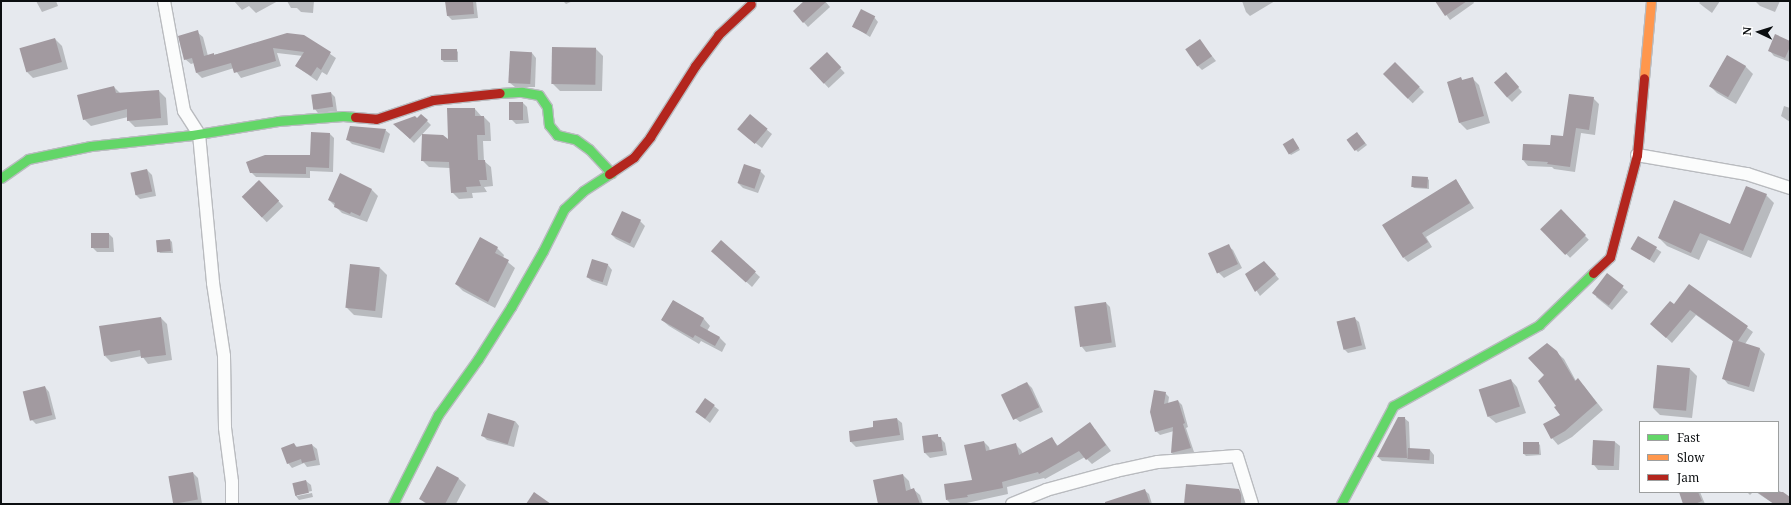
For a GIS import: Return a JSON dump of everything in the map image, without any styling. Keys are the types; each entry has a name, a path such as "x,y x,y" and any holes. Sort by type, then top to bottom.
{"street":[{"path":"164,1 184,111 199,134 213,283 224,356 225,428 232,482 232,504"},
{"path":"1341,504 1393,406 1539,325 1610,257 1637,155 1651,1"},
{"path":"393,504 438,415 478,359 511,307 543,251 564,210 583,191 634,157 650,137 695,66 718,35 751,4"},
{"path":"1,178 28,159 91,146 199,134 278,121 343,116 376,119 433,100 475,95 522,92 539,95 547,107 549,125 557,135 575,139 589,149 611,173"},
{"path":"1637,155 1747,174 1790,188"},
{"path":"1012,504 1046,490 1116,471 1158,462 1237,456 1252,504"}],"building":[{"path":"445,1 473,1 474,14 447,16"},
{"path":"804,1 827,1 803,23 793,11"},
{"path":"1435,1 1467,1 1445,16"},
{"path":"861,9 875,16 866,34 852,27"},
{"path":"198,30 204,56 214,53 214,55 287,33 304,35 331,52 321,70 317,67 311,76 295,66 304,52 273,48 276,61 234,73 231,63 196,73 192,58 184,60 178,36"},
{"path":"1775,34 1790,41 1790,47 1785,58 1768,51"},
{"path":"55,38 62,62 26,72 19,48"},
{"path":"1200,39 1212,56 1197,67 1185,49"},
{"path":"552,47 596,48 595,85 551,84"},
{"path":"441,49 457,49 457,60 441,60"},
{"path":"510,51 532,52 530,84 508,83"},
{"path":"827,52 841,67 824,84 809,68"},
{"path":"1727,55 1746,66 1728,97 1709,86"},
{"path":"1395,62 1420,87 1408,99 1383,74"},
{"path":"1506,72 1519,87 1507,98 1494,82"},
{"path":"1461,77 1462,80 1473,77 1484,116 1459,123 1447,82"},
{"path":"114,86 116,93 159,90 161,118 127,121 127,109 83,120 77,95"},
{"path":"331,92 333,107 313,110 311,95"},
{"path":"1569,94 1594,97 1589,130 1576,128 1570,167 1547,164 1548,162 1522,160 1523,144 1550,145 1551,135 1563,136"},
{"path":"509,102 523,102 523,120 509,120"},
{"path":"447,108 475,108 475,116 484,116 485,135 477,135 478,160 485,160 487,180 479,180 481,186 466,187 467,192 451,193 449,162 421,161 422,134 443,135 448,139"},
{"path":"421,114 428,120 410,139 393,124 415,116 417,118"},
{"path":"750,114 768,129 755,144 737,129"},
{"path":"350,126 386,129 380,149 346,140"},
{"path":"311,132 330,133 329,168 306,167 306,174 250,173 246,162 265,155 310,155"},
{"path":"1357,132 1365,143 1355,151 1346,140"},
{"path":"1293,138 1299,148 1289,154 1283,144"},
{"path":"744,164 761,170 755,189 737,183"},
{"path":"147,169 152,191 136,195 130,173"},
{"path":"340,173 372,189 360,216 351,212 350,214 334,207 335,203 328,200"},
{"path":"1412,176 1428,177 1427,188 1411,187"},
{"path":"1456,179 1470,203 1422,233 1428,242 1403,258 1382,225"},
{"path":"259,180 279,201 262,218 242,197"},
{"path":"1746,186 1767,194 1743,251 1700,233 1691,253 1658,238 1674,200 1730,224"},
{"path":"1561,209 1586,235 1565,255 1540,229"},
{"path":"622,211 641,220 630,243 611,235"},
{"path":"91,233 109,233 109,248 91,248"},
{"path":"1638,236 1657,247 1650,260 1630,249"},
{"path":"480,237 498,247 495,253 509,260 488,302 455,284"},
{"path":"170,239 171,251 157,252 156,240"},
{"path":"721,240 756,271 746,283 711,251"},
{"path":"1229,244 1238,264 1217,273 1208,253"},
{"path":"592,259 608,264 603,282 586,277"},
{"path":"1264,261 1276,274 1255,292 1245,274"},
{"path":"350,264 380,267 375,311 345,308"},
{"path":"1607,273 1624,286 1609,306 1592,293"},
{"path":"1689,284 1748,326 1738,341 1760,348 1749,387 1722,379 1733,341 1690,310 1666,338 1650,324 1670,301 1674,304"},
{"path":"673,300 704,318 700,326 720,337 715,346 695,335 693,338 661,320"},
{"path":"1106,302 1112,343 1080,347 1074,306"},
{"path":"161,317 166,355 141,358 140,350 104,356 99,326"},
{"path":"1355,317 1362,345 1344,350 1337,322"},
{"path":"1547,343 1557,351 1575,381 1578,378 1597,403 1565,431 1551,439 1543,424 1560,415 1554,407 1556,406 1538,381 1544,375 1528,358"},
{"path":"1657,365 1690,368 1686,411 1653,408"},
{"path":"1511,379 1520,407 1488,417 1479,390"},
{"path":"1027,382 1039,407 1013,420 1001,395"},
{"path":"45,386 52,415 30,421 23,392"},
{"path":"1154,390 1166,392 1164,404 1178,400 1185,423 1183,424 1191,448 1171,453 1173,427 1155,432 1150,412"},
{"path":"705,398 715,405 705,419 695,412"},
{"path":"488,413 515,421 508,444 481,436"},
{"path":"1398,417 1405,417 1407,458 1377,457"},
{"path":"897,418 900,435 850,442 849,431 873,427 873,421"},
{"path":"1090,422 1106,445 1086,460 1079,451 1039,474 1038,472 1002,482 1003,488 967,495 968,497 946,500 944,484 972,480 964,445 984,441 986,451 1016,443 1019,455 1052,437 1057,446"},
{"path":"938,434 938,437 941,437 943,451 924,453 922,436"},
{"path":"1593,440 1615,441 1614,466 1592,465"},
{"path":"1523,442 1539,442 1539,454 1523,454"},
{"path":"294,443 296,447 312,444 316,460 302,463 301,459 287,464 281,448"},
{"path":"1408,448 1430,449 1429,460 1407,459"},
{"path":"437,466 459,478 445,504 428,504 419,499"},
{"path":"193,472 198,500 173,504 168,476"},
{"path":"903,474 906,491 914,488 920,504 878,504 873,480"},
{"path":"306,480 309,493 295,496 292,483"},
{"path":"1186,484 1239,489 1241,504 1184,504"},
{"path":"1145,489 1150,504 1105,504 1105,502"},
{"path":"534,492 551,504 526,504"},
{"path":"1783,492 1790,497 1790,504 1774,504 1758,493"},
{"path":"1679,493 1698,493 1702,501 1695,504 1683,504"}],"traffic: fast":[{"path":"500,93 522,92 539,95 547,107 549,125 557,135 575,139 589,149 611,173"},
{"path":"1,178 28,159 91,146 192,135 278,121 343,116 355,117"},
{"path":"393,504 438,415 478,359 511,307 543,251 564,209 583,191 609,174"},
{"path":"1341,504 1393,406 1539,325 1593,273"}],"traffic: slow":[{"path":"1644,78 1651,1"}],"traffic: jam":[{"path":"609,174 634,157 650,137 695,66 718,35 751,4"},
{"path":"1593,273 1610,257 1637,155 1644,78"},
{"path":"355,117 376,119 433,100 500,93"}]}
